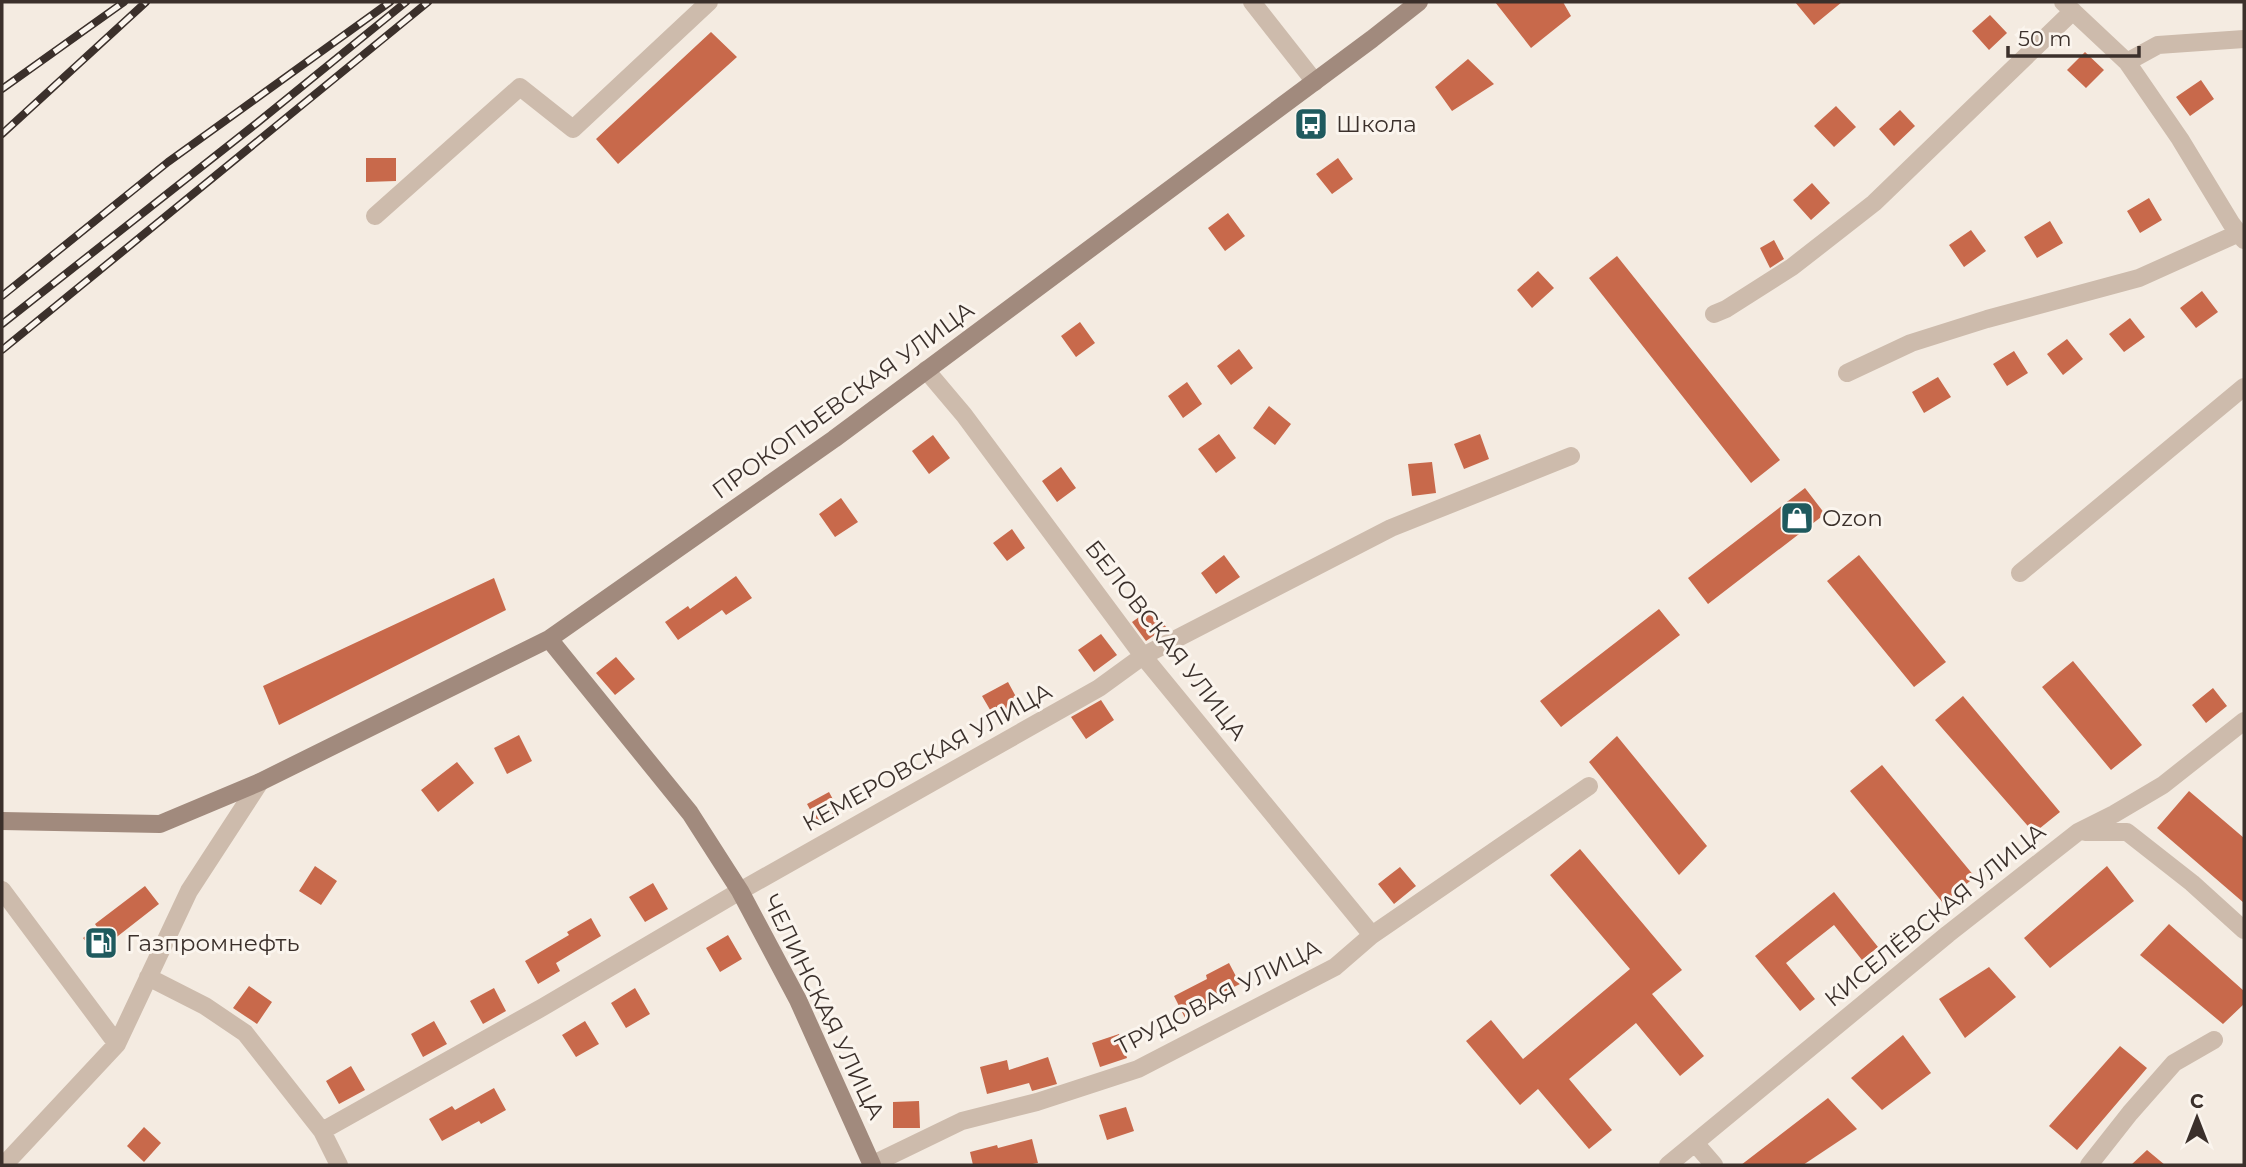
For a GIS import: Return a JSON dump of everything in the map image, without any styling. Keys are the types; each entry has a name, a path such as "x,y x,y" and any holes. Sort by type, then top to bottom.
{"main road":[{"name":"ПРОКОПЬЕВСКАЯ УЛИЦА","path":"2,821 160,824 260,782 549,639 834,439 1419,2"},
{"name":"ЧЕЛИНСКАЯ УЛИЦА","path":"549,639 690,813 740,891 798,1000 872,1165"}],"street":[{"path":"375,216 520,87 573,129 709,2"},
{"path":"1252,2 1315,82"},
{"path":"1713,314 1726,309 1792,267 1874,203 2068,7 2127,62 2180,139 2241,236 2139,278 1987,319 1911,343 1847,373"},
{"path":"2127,62 2158,45 2244,39"},
{"name":"БЕЛОВСКАЯ УЛИЦА","path":"926,370 964,415 1143,656 1372,935"},
{"path":"2020,573 2244,387"},
{"name":"КЕМЕРОВСКАЯ УЛИЦА","path":"322,1131 1099,688 1143,656 1391,528 1572,456"},
{"name":"КИСЕЛЁВСКАЯ УЛИЦА","path":"1668,1165 1948,934 2078,832 2163,785 2244,721"},
{"path":"4,1165 117,1044 189,891 260,782"},
{"name":"ТРУДОВАЯ УЛИЦА","path":"872,1165 962,1121 1037,1102 1138,1069 1335,967 1372,935 1589,786"},
{"path":"2078,832 2127,832 2192,883 2244,930"},
{"path":"2,890 117,1044"},
{"path":"148,977 205,1006 245,1033 322,1131 339,1165"},
{"path":"2089,1165 2130,1112 2174,1063 2214,1041"},
{"path":"1695,1143 1714,1165"}],"building":[{"path":"1495,2 1563,2 1571,16 1531,48"},
{"path":"1795,2 1842,2 1814,25"},
{"path":"1990,15 2007,33 1989,50 1972,31"},
{"path":"711,32 737,57 618,164 596,139"},
{"path":"2085,52 2104,70 2086,88 2067,70"},
{"path":"1468,59 1494,84 1452,111 1435,87"},
{"path":"2201,80 2214,99 2190,116 2176,97"},
{"path":"1836,106 1856,127 1834,147 1814,126"},
{"path":"1900,110 1915,126 1894,146 1879,129"},
{"path":"366,158 396,158 396,181 366,182"},
{"path":"1338,158 1353,179 1332,194 1316,174"},
{"path":"1812,183 1830,203 1811,220 1793,200"},
{"path":"2149,198 2162,220 2140,233 2127,211"},
{"path":"1228,213 1245,236 1225,251 1208,228"},
{"path":"2050,221 2063,243 2037,258 2024,237"},
{"path":"1971,230 1986,251 1964,267 1949,245"},
{"path":"1774,240 1784,259 1770,268 1760,248"},
{"path":"1617,256 1780,460 1751,483 1589,278"},
{"path":"1538,271 1554,288 1532,308 1517,290"},
{"path":"2202,291 2218,312 2196,328 2180,308"},
{"path":"2130,318 2145,337 2124,352 2109,334"},
{"path":"1080,322 1095,343 1076,357 1061,336"},
{"path":"2067,339 2083,359 2063,375 2047,354"},
{"path":"1239,349 1253,368 1231,385 1217,366"},
{"path":"2014,351 2028,373 2007,386 1993,364"},
{"path":"1938,377 1951,397 1924,413 1912,392"},
{"path":"1187,382 1202,404 1183,418 1168,396"},
{"path":"1269,406 1291,424 1275,445 1253,428"},
{"path":"1219,434 1236,458 1216,473 1198,449"},
{"path":"1480,434 1489,459 1464,469 1454,444"},
{"path":"933,435 950,458 929,474 912,451"},
{"path":"1432,462 1436,493 1412,496 1408,464"},
{"path":"1061,467 1076,488 1057,502 1042,481"},
{"path":"1805,488 1825,514 1708,604 1688,578"},
{"path":"841,498 858,522 835,537 819,514"},
{"path":"1012,529 1025,548 1007,561 993,543"},
{"path":"1224,555 1240,577 1216,594 1201,573"},
{"path":"1859,555 1946,662 1914,687 1827,581"},
{"path":"736,576 752,598 726,615 722,610 678,640 665,622 688,606 690,609"},
{"path":"494,578 506,610 279,725 263,686"},
{"path":"1152,608 1166,627 1146,641 1132,622"},
{"path":"1659,609 1680,635 1561,727 1540,701"},
{"path":"1101,634 1117,655 1094,672 1078,650"},
{"path":"616,657 635,679 615,695 596,673"},
{"path":"2073,661 2142,745 2111,770 2042,687"},
{"path":"1008,682 1021,706 996,720 982,696"},
{"path":"2213,688 2227,706 2206,723 2192,705"},
{"path":"1963,696 2060,812 2034,833 1935,720"},
{"path":"1101,700 1114,720 1086,739 1071,717"},
{"path":"519,735 532,761 507,774 494,748"},
{"path":"1617,736 1707,846 1679,875 1589,762"},
{"path":"457,762 474,783 438,812 421,790"},
{"path":"1882,765 1975,877 1943,903 1850,791"},
{"path":"2189,791 2244,838 2244,903 2157,828"},
{"path":"829,792 841,814 819,826 807,804"},
{"path":"1580,849 1682,970 1652,994 1704,1056 1680,1076 1636,1023 1569,1079 1612,1130 1589,1149 1538,1089 1520,1105 1466,1041 1491,1020 1523,1059 1630,969 1550,875"},
{"path":"315,866 337,881 321,905 299,891"},
{"path":"2107,866 2134,901 2050,968 2024,938"},
{"path":"1400,867 1416,886 1394,904 1378,884"},
{"path":"653,883 668,909 645,922 629,897"},
{"path":"145,886 159,904 109,943 111,945 98,956 83,938 97,927 95,924"},
{"path":"1834,892 1878,947 1862,960 1834,925 1786,963 1815,999 1800,1011 1755,956"},
{"path":"591,918 601,936 556,963 560,971 538,984 525,961 569,935 567,932"},
{"path":"2169,924 2244,991 2244,1004 2223,1024 2140,955"},
{"path":"728,935 742,959 720,972 706,948"},
{"path":"1229,963 1240,984 1208,1000 1210,1005 1185,1018 1174,996 1207,979 1206,975"},
{"path":"1989,967 2016,997 1965,1038 1939,999"},
{"path":"249,986 272,1002 257,1024 233,1008"},
{"path":"494,988 506,1011 483,1024 470,1001"},
{"path":"635,988 650,1014 626,1028 611,1003"},
{"path":"434,1021 447,1044 423,1057 411,1034"},
{"path":"585,1021 599,1044 576,1057 562,1035"},
{"path":"1119,1034 1127,1058 1100,1067 1092,1043"},
{"path":"1903,1035 1931,1073 1882,1110 1851,1078"},
{"path":"2120,1046 2147,1068 2077,1150 2049,1126"},
{"path":"1048,1057 1057,1084 1032,1091 1029,1083 987,1094 980,1067 1007,1060 1009,1070"},
{"path":"351,1066 365,1090 339,1104 326,1081"},
{"path":"494,1088 506,1110 442,1141 429,1119 452,1106 455,1110"},
{"path":"1828,1098 1857,1129 1803,1165 1741,1165"},
{"path":"919,1101 920,1128 893,1128 893,1102"},
{"path":"1126,1107 1134,1131 1107,1140 1099,1115"},
{"path":"144,1127 161,1143 144,1162 127,1146"},
{"path":"1032,1139 1038,1163 973,1165 970,1152"},
{"path":"2147,1150 2165,1165 2131,1165"}],"railway":[{"path":"2,89 124,2"},
{"path":"2,134 146,2"},
{"path":"2,296 168,162 390,2"},
{"path":"2,324 406,2"},
{"path":"2,350 428,2"}],"place":[{"name":"Школа","path":"1311,124"},
{"name":"Ozon","path":"1797,518"},
{"name":"Газпромнефть","path":"101,943"}]}
